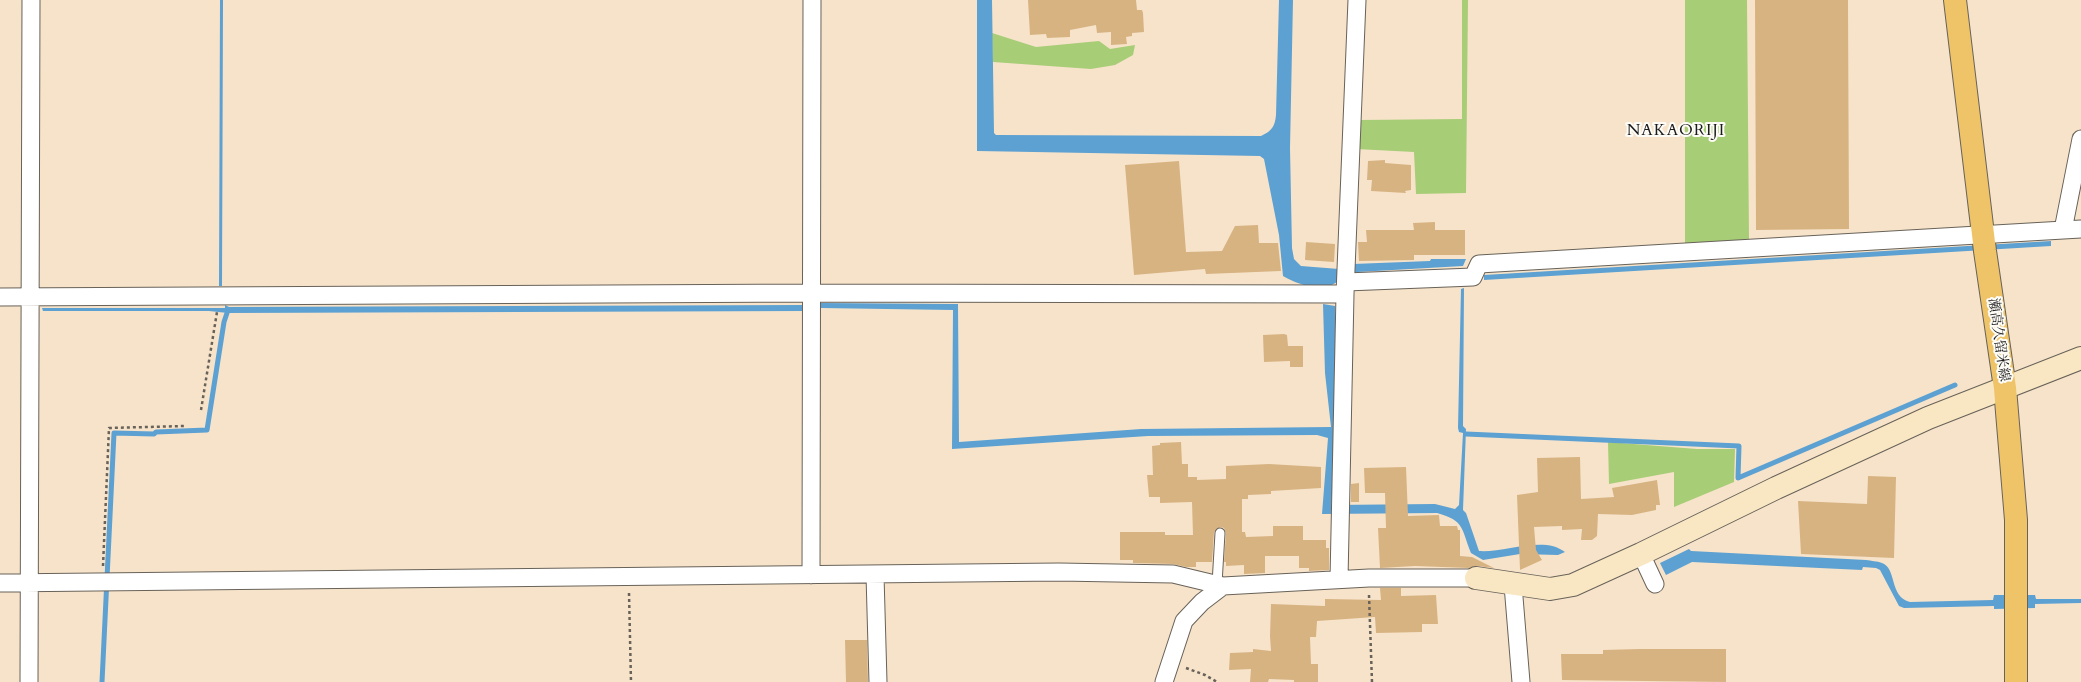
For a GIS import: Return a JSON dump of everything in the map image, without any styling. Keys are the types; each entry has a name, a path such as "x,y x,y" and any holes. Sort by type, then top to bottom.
{"main road":[{"name":"瀬高久留米線","path":"1954,0 1984,243 2005,388 2016,520 2016,682"}],"street":[{"path":"29,682 31,0"},
{"path":"811,575 810,293 812,0"},
{"path":"1339,579 1346,288 1357,0"},
{"path":"2063,230 2081,139"},
{"path":"0,297 810,293 1346,288 1473,277 1480,264 1984,243 2063,230 2081,229"},
{"path":"0,583 1059,572 1173,574 1220,585 1369,578 1476,578 1513,585 1550,589 1573,585 1641,554 1776,488 1928,418 2081,358"},
{"path":"1641,554 1655,584"},
{"path":"875,575 878,682"},
{"path":"1164,682 1184,621 1220,585"},
{"path":"1513,585 1521,682"}],"lane":[{"path":"1220,533 1220,585"}],"path":[{"path":"201,410 217,319 218,296"},
{"path":"103,582 109,428 185,426"},
{"path":"629,577 631,682"},
{"path":"1369,578 1372,682"},
{"path":"1170,663 1205,675 1217,682"}],"green space":[{"path":"1462,0 1468,0 1466,193 1416,194 1414,152 1356,149 1359,120 1462,119"},
{"path":"1685,0 1747,0 1749,241 1685,245"},
{"path":"992,33 1036,47 1099,41 1110,49 1135,45 1133,55 1115,65 1091,69 993,62"},
{"path":"1608,442 1697,449 1735,449 1734,482 1674,507 1674,472 1609,484"}],"water":[{"path":"220,0 223,0 222,286 219,286"},
{"path":"977,0 992,0 994,133 996,135 1261,136 1270,130 1276,119 1279,0 1293,0 1290,148 1292,248 1294,259 1301,266 1339,269 1353,264 1430,261 1431,259 1466,259 1463,266 1340,273 1337,282 1324,287 1303,285 1283,276 1279,235 1264,159 1260,156 977,151"},
{"path":"2051,241 2051,246 1484,280 1484,275"},
{"path":"1464,288 1463,426 1466,429 1463,510 1466,513 1479,551 1546,545 1556,547 1565,552 1558,555 1520,554 1483,560 1471,553 1461,527 1453,519 1437,513 1322,514 1328,438 1317,435 1148,436 952,449 953,310 821,308 821,303 958,304 959,442 1141,429 1331,427 1325,373 1323,304 1335,306 1336,448 1331,505 1435,504 1455,509 1459,505 1463,433 1459,432 1458,428 1461,289"},
{"path":"225,305 229,307 803,305 803,311 228,313 209,311 43,311 42,308 225,308"},
{"path":"1689,549 1691,551 1866,560 1878,562 1887,566 1899,594 1903,599 1910,602 1993,600 1994,595 2035,595 2036,599 2081,599 2081,603 2035,604 2035,608 1994,609 1994,606 1904,608 1899,606 1880,570 1876,568 1863,567 1862,570 1692,562 1666,575 1660,563"}],"building":[{"path":"1028,0 1136,0 1137,10 1142,10 1143,13 1144,32 1132,33 1132,36 1126,37 1127,44 1111,45 1111,32 1097,33 1096,25 1070,30 1070,37 1047,38 1046,34 1030,35"},
{"path":"1755,0 1848,0 1849,229 1756,230"},
{"path":"1385,160 1385,163 1411,165 1411,190 1405,191 1406,193 1371,191 1372,180 1367,180 1368,161"},
{"path":"1179,161 1186,252 1222,251 1235,226 1258,225 1259,243 1278,243 1281,271 1206,274 1205,269 1134,275 1125,165"},
{"path":"1435,222 1435,230 1465,230 1465,255 1414,255 1414,260 1359,261 1358,242 1367,242 1366,230 1414,230 1413,223"},
{"path":"1306,242 1335,244 1334,262 1305,260"},
{"path":"1263,335 1287,335 1288,346 1303,346 1303,367 1290,367 1290,361 1264,362"},
{"path":"1181,442 1182,464 1188,464 1188,477 1197,477 1197,480 1226,479 1226,466 1269,464 1321,467 1321,488 1271,491 1271,494 1248,495 1248,499 1242,499 1242,532 1245,532 1246,537 1273,536 1273,526 1303,526 1303,540 1326,540 1326,548 1329,548 1329,570 1309,571 1309,568 1299,568 1299,556 1265,556 1265,573 1244,574 1244,565 1226,566 1226,562 1224,562 1226,533 1224,528 1220,527 1214,532 1212,562 1196,562 1196,567 1186,567 1173,564 1133,563 1133,560 1120,560 1120,532 1165,532 1165,535 1193,535 1192,502 1160,503 1160,497 1149,497 1147,475 1153,475 1152,446 1160,445 1160,443"},
{"path":"1580,457 1581,499 1614,497 1612,488 1657,480 1660,505 1656,505 1656,510 1632,515 1598,514 1597,536 1592,540 1581,540 1582,529 1562,530 1562,526 1534,527 1536,550 1542,560 1520,570 1517,495 1538,492 1537,458"},
{"path":"1406,467 1408,516 1439,515 1440,526 1457,526 1458,530 1460,530 1460,556 1472,557 1494,568 1477,566 1469,568 1415,566 1380,568 1378,528 1386,528 1385,493 1365,493 1364,468"},
{"path":"1868,476 1896,477 1894,558 1801,554 1798,501 1867,504"},
{"path":"1359,483 1359,502 1351,502 1351,484"},
{"path":"1380,588 1401,588 1401,596 1436,595 1438,624 1422,624 1422,632 1376,633 1375,617 1317,621 1316,637 1310,637 1311,664 1318,664 1318,682 1294,682 1294,680 1269,679 1268,682 1250,682 1251,669 1229,670 1230,653 1253,652 1253,649 1271,651 1271,604 1325,606 1325,599 1381,600"},
{"path":"845,640 867,640 868,682 846,682"},
{"path":"1726,649 1726,682 1562,680 1561,654 1603,654 1603,650"}],"waterway":[{"path":"102,682 114,433 154,434 156,432 207,430 224,322 227,313"},
{"path":"1466,434 1739,446 1738,478 1955,385"}],"district":[{"name":"NAKAORIJI","path":"1676,131"}]}
